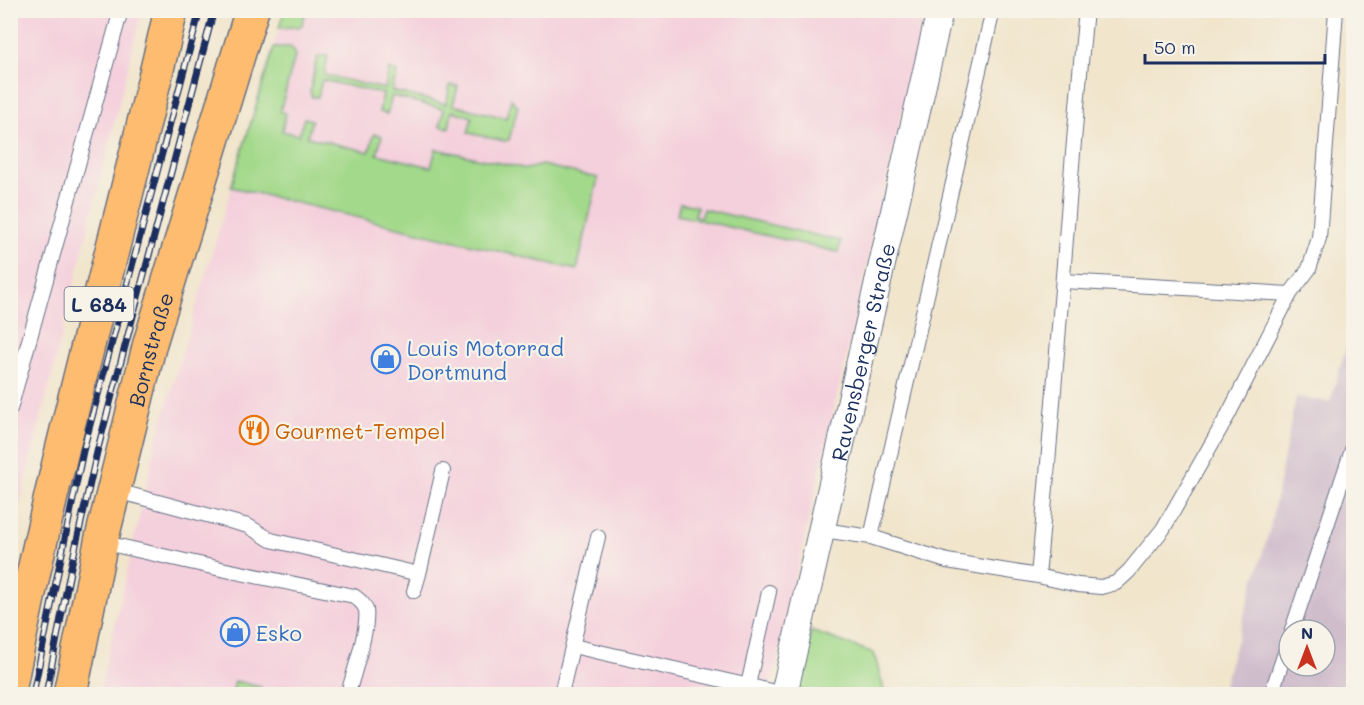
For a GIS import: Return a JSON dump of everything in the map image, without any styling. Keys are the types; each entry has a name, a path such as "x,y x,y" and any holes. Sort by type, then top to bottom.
{"main road":[{"name":"L 684","path":"10,686 27,598 59,461 171,10"},
{"name":"Bornstraße","path":"77,693 101,542 150,343 252,10"}],"street":[{"name":"Ravensberger Straße","path":"784,694 939,10"}],"lane":[{"path":"10,408 121,10"},
{"path":"871,537 993,10"},
{"path":"1038,576 1055,397 1072,149 1086,10"},
{"path":"823,530 871,537 947,561 1078,585 1101,587 1116,583 1129,571 1163,529 1228,415 1290,294 1309,269 1319,238 1336,10"},
{"path":"1063,281 1290,294"},
{"path":"1297,618 1353,444"},
{"path":"414,591 443,471"},
{"path":"113,490 248,526 271,540 419,574"},
{"path":"561,694 598,537"},
{"path":"101,542 354,596 363,603 366,611 362,641 348,694"},
{"path":"747,686 769,592"},
{"path":"573,646 784,694"},
{"path":"1271,694 1277,676"}],"shaded area":[{"path":"11,11 142,11 11,539"},
{"path":"284,11 925,11 769,694 99,694 157,438"},
{"path":"1353,325 1353,694 1221,694 1270,528 1296,397 1330,402"}],"green space":[{"path":"284,11 306,11 302,25 279,28"},
{"path":"274,47 290,47 294,50 295,56 280,112 286,113 282,131 299,135 304,118 312,120 307,137 369,152 374,134 382,136 377,154 431,167 436,149 527,169 542,165 598,178 577,270 231,187"},
{"path":"328,56 324,75 385,89 389,69 397,72 392,91 446,104 450,85 458,86 453,105 506,118 511,99 518,106 509,140 504,141 468,133 472,117 452,111 449,128 440,126 444,109 392,96 387,114 379,112 383,94 322,80 318,97 312,97 310,91 317,58"},
{"path":"680,203 697,206 695,216 701,217 703,209 841,241 838,252 677,215"},
{"path":"811,631 874,653 885,694 799,694"},
{"path":"235,681 261,687 259,694 232,694"}],"railway":[{"path":"33,694 83,451 200,10"},
{"path":"46,694 97,452 214,10"}],"place":[{"name":"Louis Motorrad Dortmund","path":"386,359"},
{"name":"Gourmet-Tempel","path":"254,430"},
{"name":"Esko","path":"235,632"}]}
